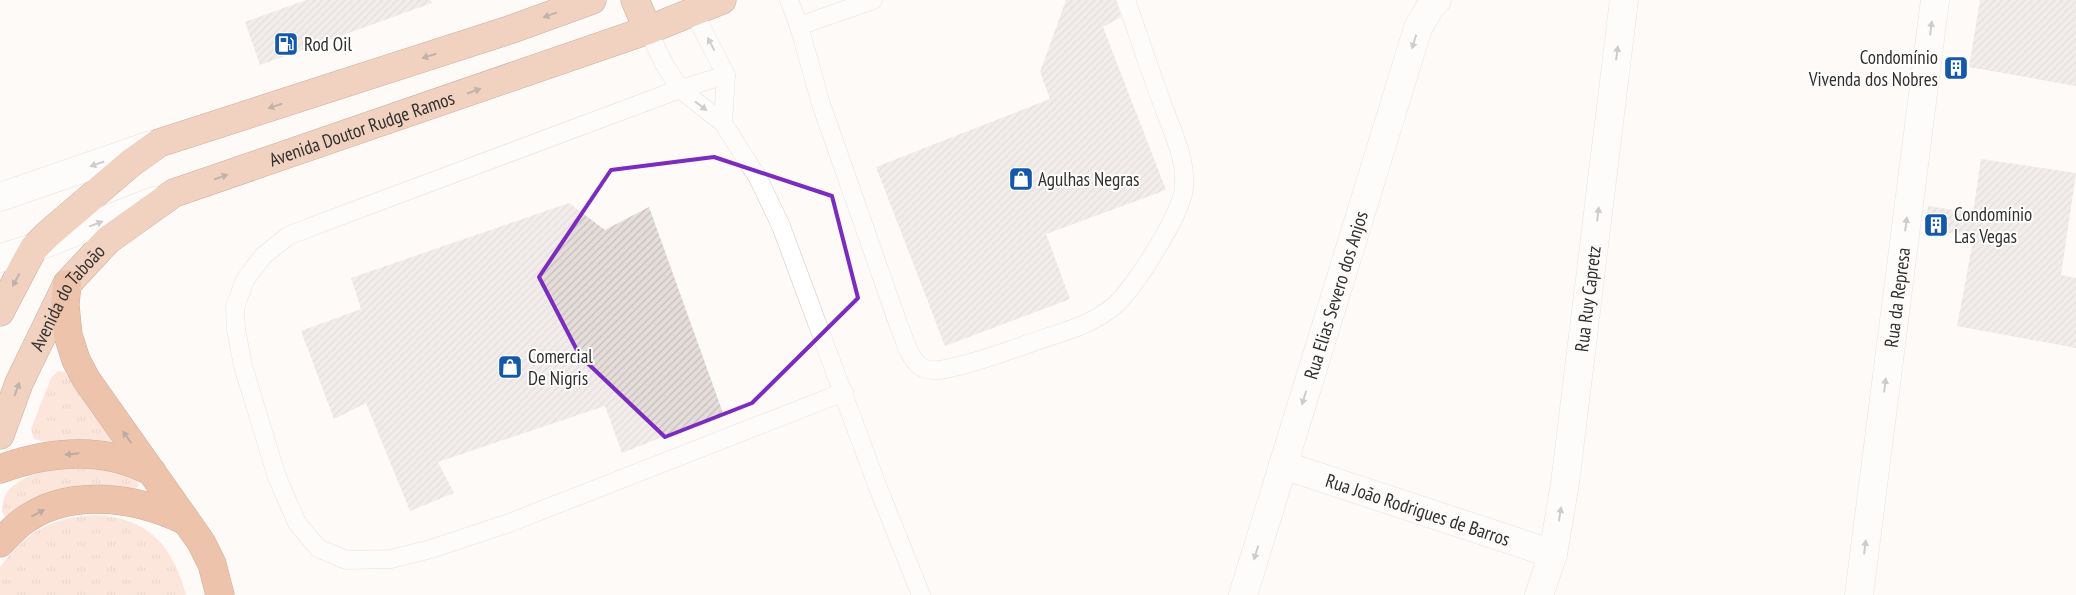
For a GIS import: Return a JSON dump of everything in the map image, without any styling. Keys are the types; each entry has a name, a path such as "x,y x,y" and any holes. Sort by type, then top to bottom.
{"highway":[{"path":"67,284 66,323 76,360 96,395 207,552 217,579 220,595"},
{"path":"0,469 21,461 46,456 94,453 140,465 152,472"},
{"path":"0,543 23,521 64,502 79,500 92,499 138,505 170,513 184,520"}],"main road":[{"path":"509,30 533,0"},
{"path":"0,312 34,248 60,222 131,163 159,143 509,30 592,0"},
{"path":"636,0 648,30"},
{"name":"Avenida Doutor Rudge Ramos","path":"174,193 648,30 690,6 722,0"},
{"name":"Avenida do Taboão","path":"0,435 19,383 67,284 108,240 174,193"}],"street":[{"name":"Rua Elias Severo dos Anjos","path":"1243,595 1418,28 1430,7 1438,0"},
{"name":"Rua Ruy Capretz","path":"1539,595 1553,554 1568,454 1624,0"},
{"name":"Rua da Represa","path":"1859,595 1935,0"},
{"path":"0,197 159,143"},
{"name":"Avenida Doutor Rudge Ramos","path":"0,258 34,248 174,193"},
{"name":"Rua João Rodrigues de Barros","path":"1283,465 1553,554"}],"lane":[{"path":"789,0 799,26 821,104 912,357 920,367 929,370 944,370 973,362 1084,324 1114,307 1148,264 1167,230 1184,188 1180,149 1165,113 1126,0"},
{"path":"799,26 873,0"},
{"path":"690,6 726,76 723,123"},
{"path":"648,30 663,62 680,89 723,123 758,178 781,226 844,392 916,594"},
{"path":"726,76 680,89 288,236 263,256 245,280 235,307 236,329 243,366 277,477 297,524 318,548 346,560 391,559 431,549 509,523 844,392"}],"highlighted area":[{"path":"714,157 832,196 858,298 752,403 665,437 580,356 539,277 611,170"}],"green space":[{"path":"58,371 65,372 113,439 110,444 91,441 53,442 34,439 31,429 51,378"},
{"path":"96,465 135,477 139,486 124,491 86,486 60,489 43,497 13,518 5,518 2,511 3,501 7,492 26,478 48,471"},
{"path":"95,515 114,517 130,522 144,528 156,537 173,562 186,595 0,595 0,567 20,544 53,523 65,519"}],"building":[{"name":"Rod Oil","path":"306,0 431,0 432,3 260,65 245,22"},
{"name":"Agulhas Negras","path":"1066,0 1116,0 1121,17 1103,27 1166,190 1046,234 1070,299 945,346 876,167 1050,99 1040,72"},
{"path":"1980,0 2076,0 2076,86 1969,67"},
{"path":"1981,159 2076,173 2061,275 2076,278 2076,348 1957,326 1974,236 1924,230 1928,206 1973,213"},
{"name":"Comercial De Nigris","path":"569,203 605,230 649,207 723,413 622,453 605,406 438,462 454,493 410,511 366,403 334,419 301,331 361,309 351,278"}],"place":[{"name":"Rod Oil","path":"286,44"},
{"name":"Condomínio Vivenda dos Nobres","path":"1956,68"},
{"name":"Agulhas Negras","path":"1021,179"},
{"name":"Condomínio Las Vegas","path":"1936,225"},
{"name":"Comercial De Nigris","path":"510,367"}]}
